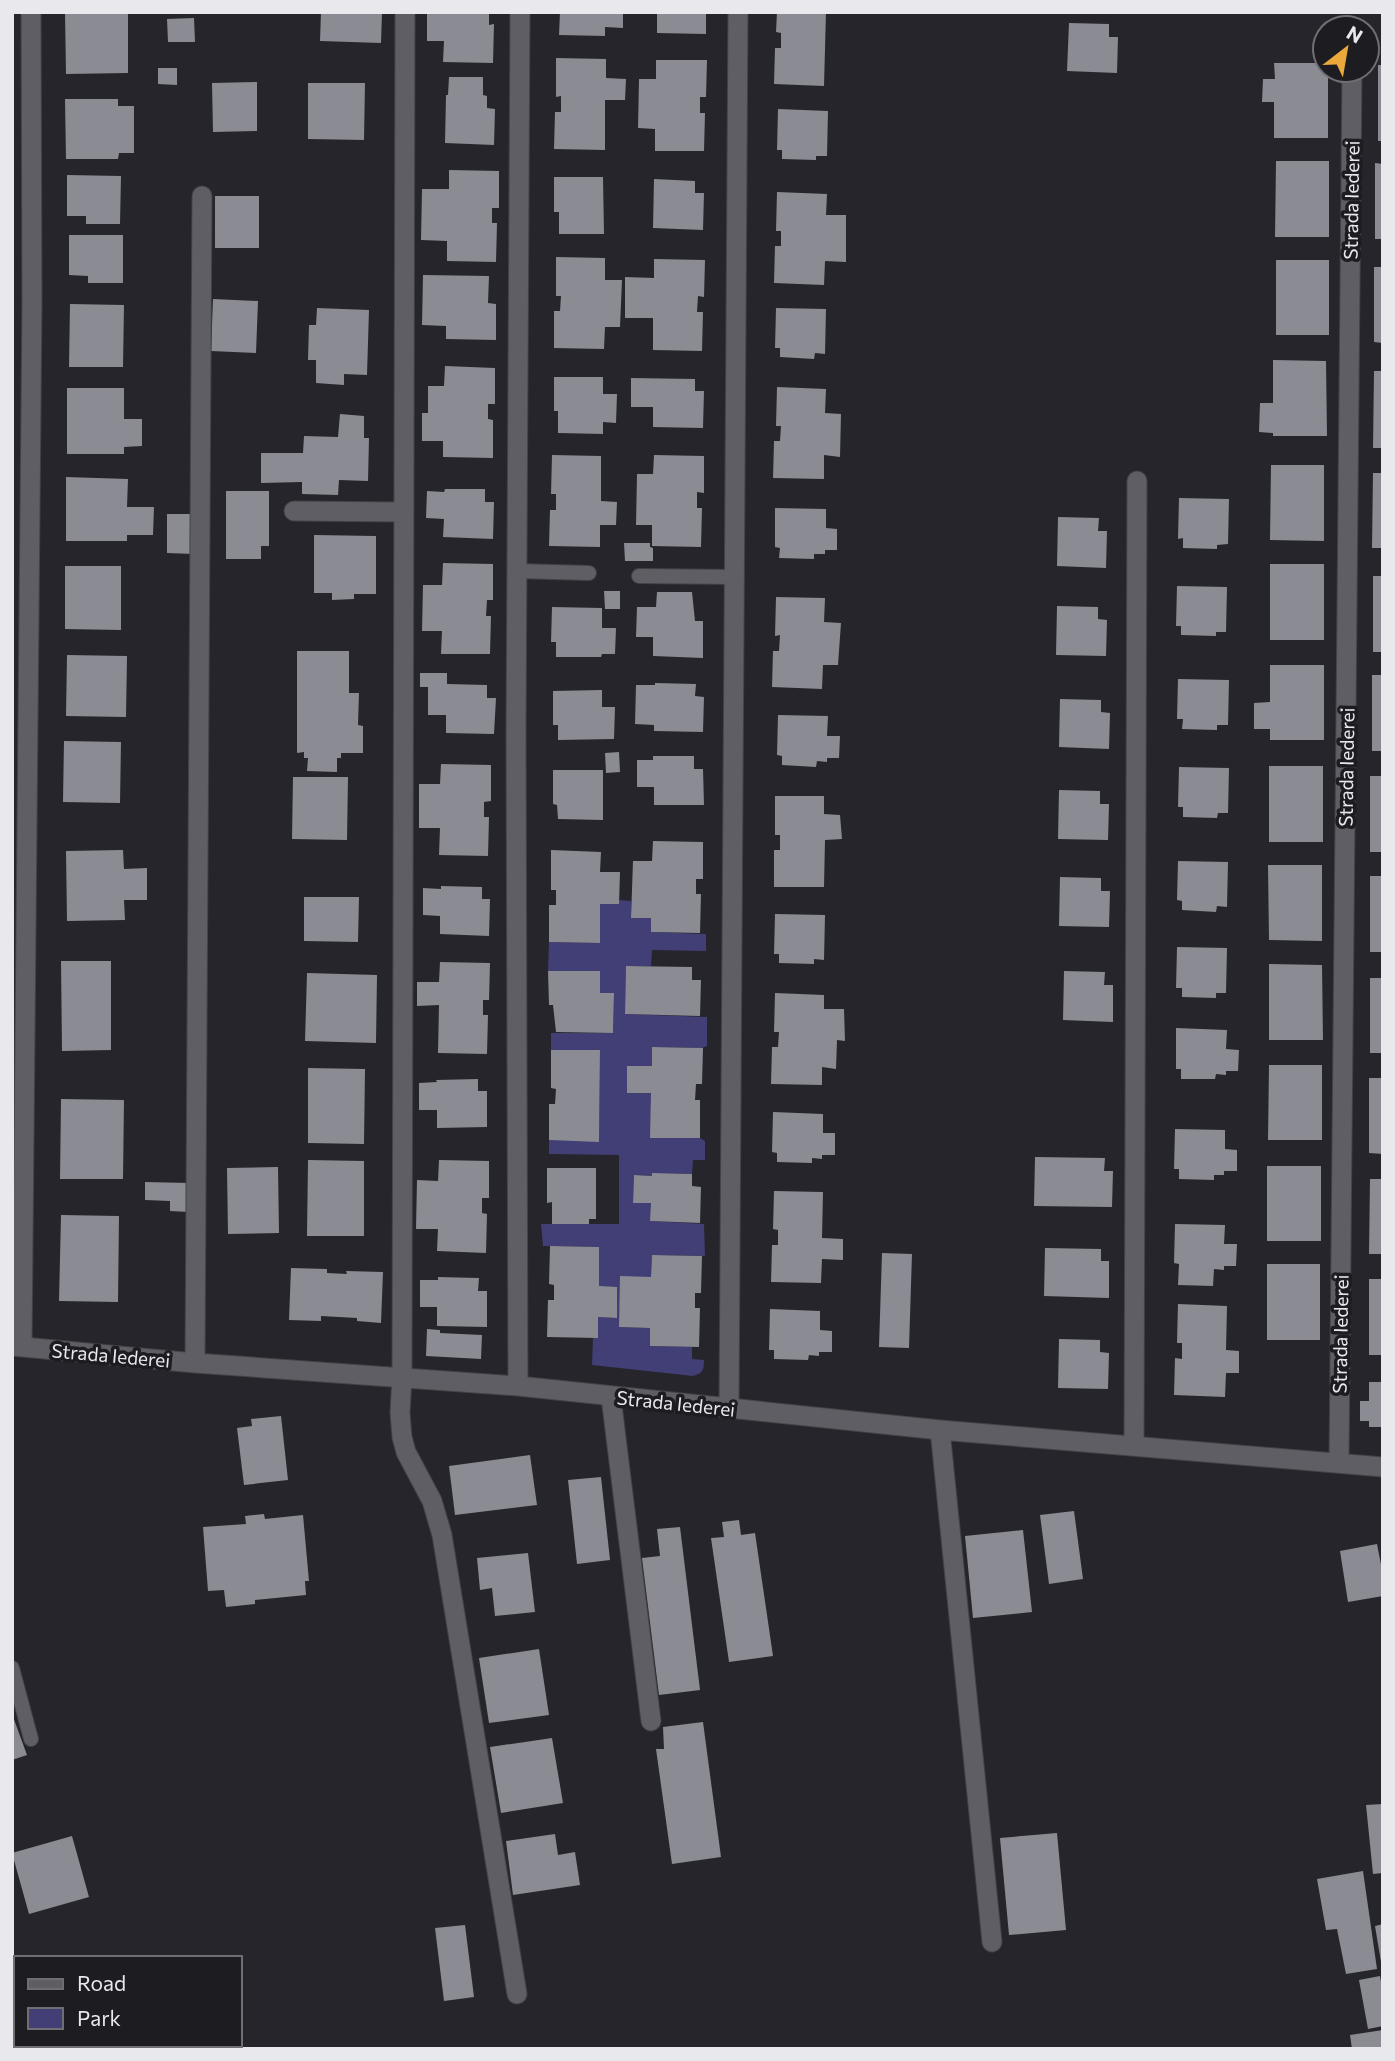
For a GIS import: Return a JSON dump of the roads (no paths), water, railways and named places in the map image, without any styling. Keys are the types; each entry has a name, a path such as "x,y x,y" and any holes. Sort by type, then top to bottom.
{"street":[{"path":"17,1346 32,316 30,12"},
{"path":"405,12 400,1413 406,1452 432,1501 442,1535 517,1994"},
{"path":"517,1386 520,12"},
{"path":"729,1409 738,12"},
{"name":"Strada Iederei","path":"1339,1463 1352,84"},
{"path":"195,1363 202,196"},
{"path":"1134,1446 1137,481"},
{"path":"294,511 404,512"},
{"name":"Strada Iederei","path":"17,1346 195,1363 517,1386 940,1430 1383,1467"},
{"path":"611,1397 651,1721"},
{"path":"940,1430 992,1942"}],"lane":[{"path":"517,571 589,573"},
{"path":"639,576 734,577"},
{"path":"12,1668 31,1739"}]}
